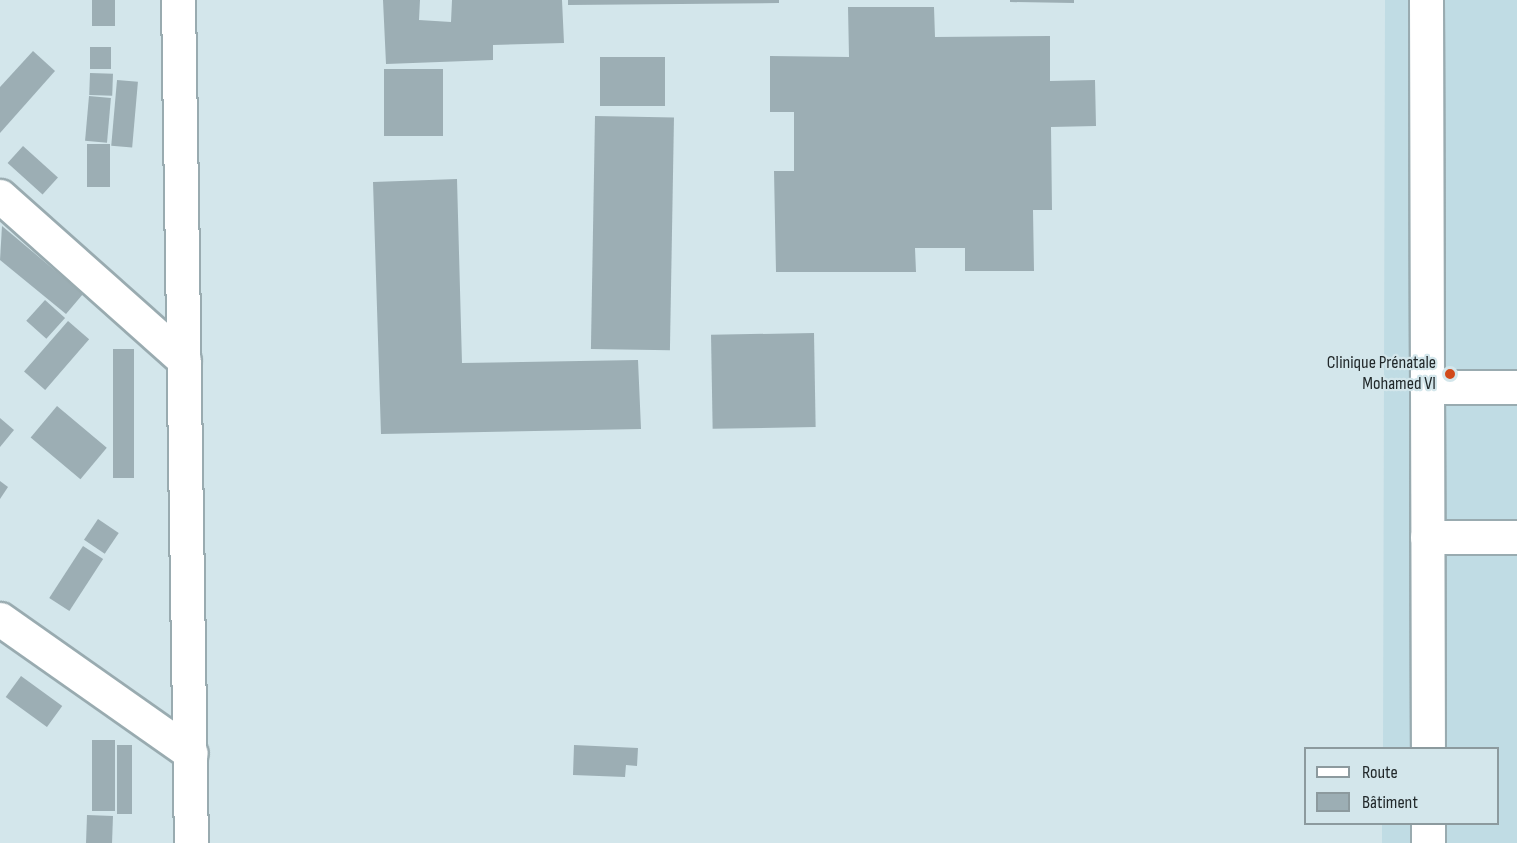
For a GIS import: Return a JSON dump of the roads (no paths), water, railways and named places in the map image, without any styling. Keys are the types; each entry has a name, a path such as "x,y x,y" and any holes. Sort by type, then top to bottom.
{"street":[{"path":"178,0 191,843"},
{"path":"1426,0 1428,747"},
{"path":"0,196 184,360"},
{"path":"1427,387 1517,387"},
{"path":"1427,537 1517,537"},
{"path":"0,619 191,753"},
{"path":"1428,825 1428,843"}],"place":[{"name":"Clinique Prénatale Mohamed VI","path":"1450,374"}]}
